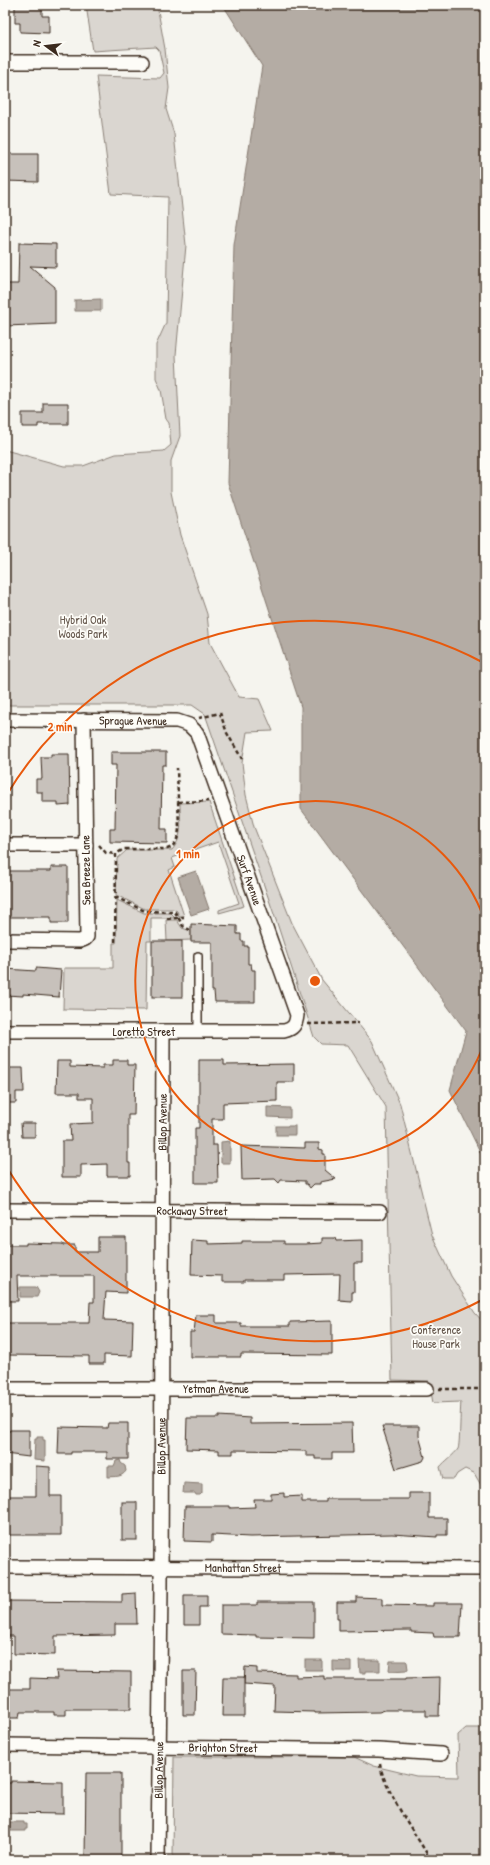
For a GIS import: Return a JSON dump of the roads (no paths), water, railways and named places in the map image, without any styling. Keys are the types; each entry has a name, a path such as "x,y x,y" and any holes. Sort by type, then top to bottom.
{"street":[{"path":"5,62 142,62"},
{"name":"Sprague Avenue","path":"5,720 177,721 189,725"},
{"name":"Sea Breeze Lane","path":"5,940 80,941 85,940 88,933 84,720"},
{"name":"Surf Avenue","path":"189,725 197,733 295,1008 297,1015 296,1025 290,1030 284,1031"},
{"path":"5,846 86,845"},
{"name":"Loretto Street","path":"5,1031 284,1031"},
{"name":"Billop Avenue","path":"158,1860 160,1746 163,1032"},
{"name":"Rockaway Street","path":"5,1210 380,1212"},
{"name":"Yetman Avenue","path":"5,1389 427,1389"},
{"name":"Manhattan Street","path":"5,1567 484,1569"},
{"name":"Brighton Street","path":"5,1745 379,1750 440,1754"}],"lane":[{"path":"198,956 198,1032"}],"park label":[{"name":"Hybrid Oak Woods Park","path":"83,627"},
{"name":"Conference House Park","path":"436,1337"}]}
